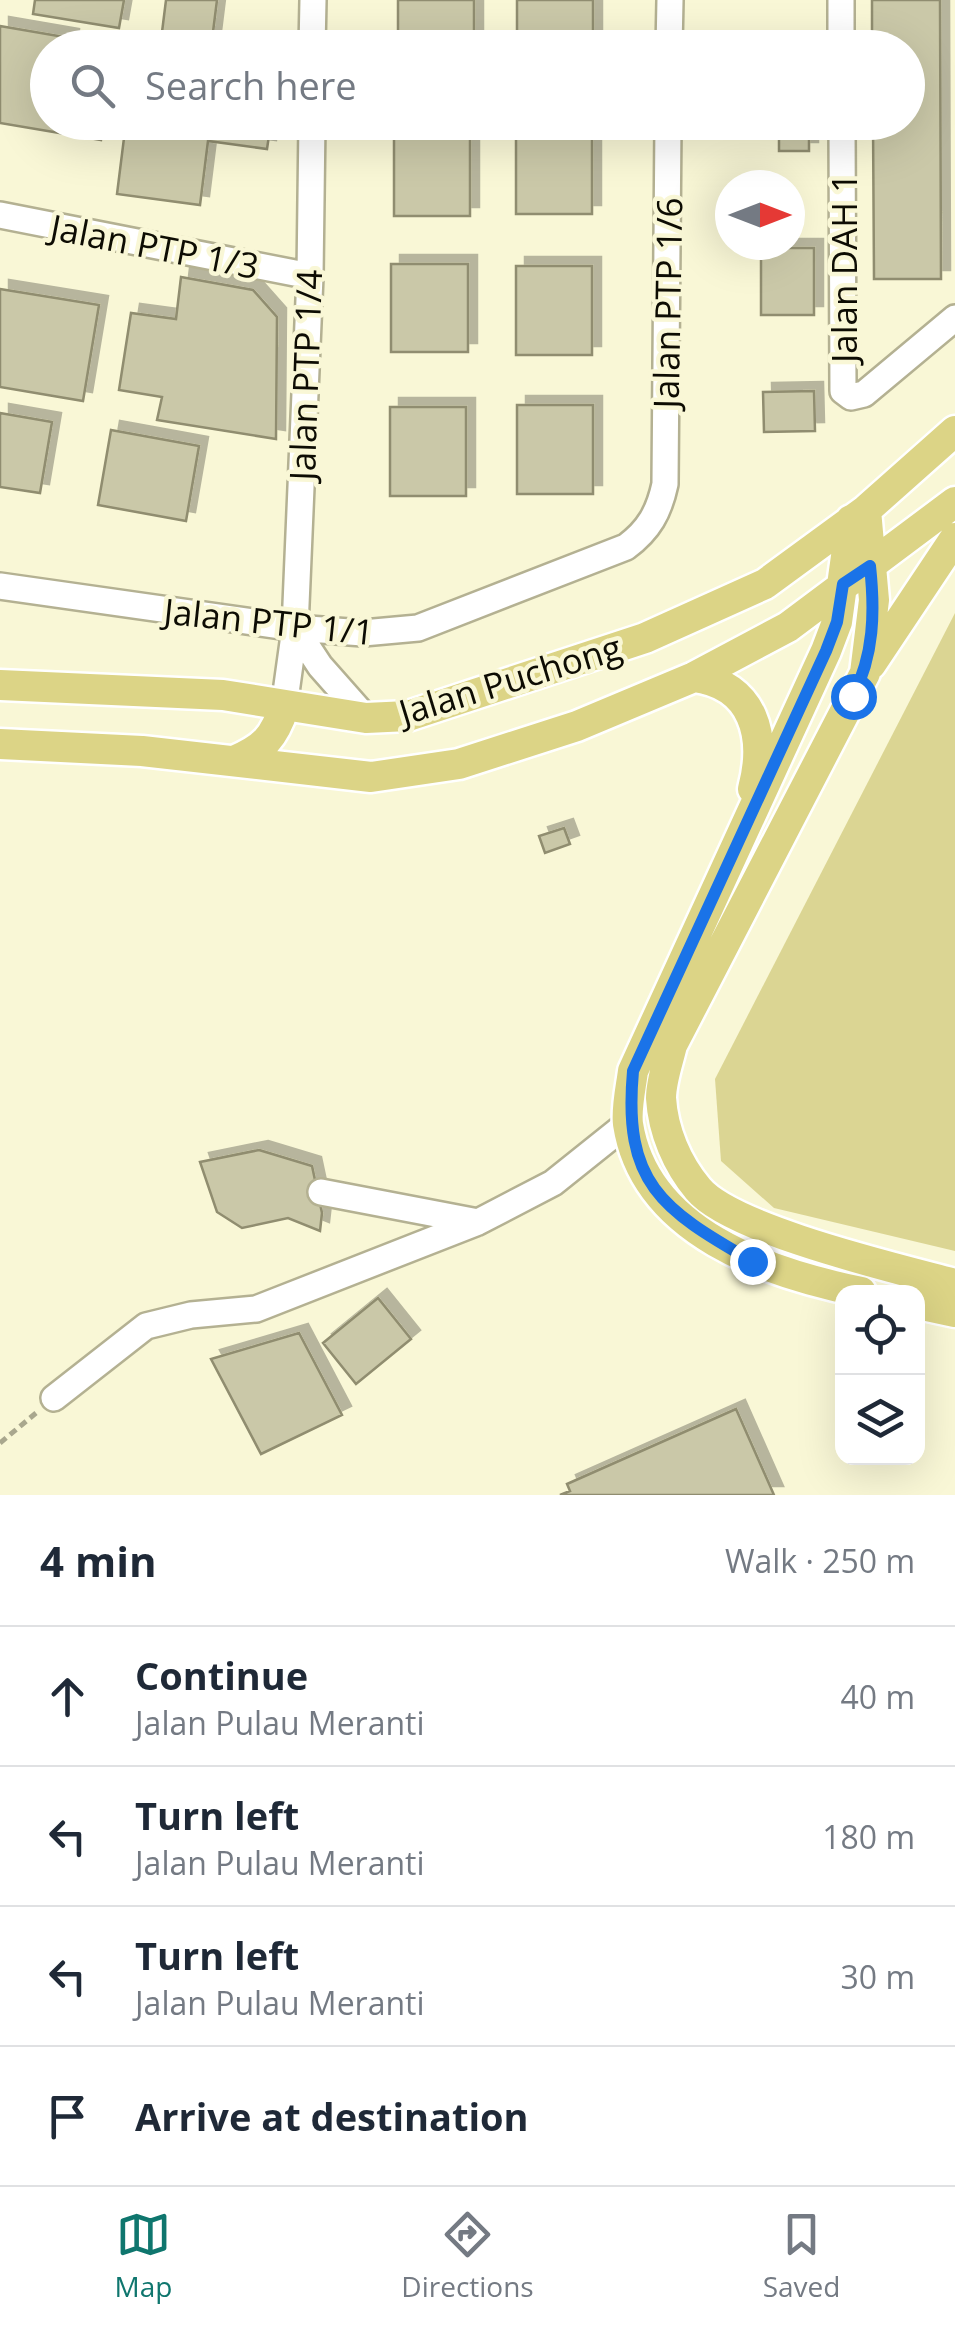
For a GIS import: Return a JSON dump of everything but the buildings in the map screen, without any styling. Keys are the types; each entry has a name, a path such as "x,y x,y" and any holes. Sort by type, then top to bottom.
{"main road":[{"name":"Jalan Puchong","path":"0,685 223,695 366,718 408,716 679,624 765,584 859,516 955,431"},
{"name":"Jalan Puchong","path":"0,744 74,745 371,777 459,764 577,726 694,677 788,627 955,502"},
{"path":"859,516 870,566 872,632 865,673"},
{"path":"836,1285 752,1261 688,1224 650,1185 628,1123 633,1071 826,651 837,622 859,516"},
{"path":"955,538 865,673 672,1046 661,1096 671,1148 700,1192 745,1218 852,1255 955,1284"},
{"path":"694,677 732,687 747,706 754,726 755,781 739,841"},
{"path":"234,762 262,749 275,736 284,707"},
{"path":"925,1306 955,1312"}],"street":[{"path":"312,30 313,0"},
{"path":"669,30 670,0"},
{"path":"841,0 841,30"},
{"name":"Jalan PTP 1/4","path":"284,707 295,628 312,140"},
{"name":"Jalan PTP 1/6","path":"665,484 668,140"},
{"name":"Jalan DAH 1","path":"842,140 844,391 851,397 864,394 955,318"},
{"name":"Jalan PTP 1/3","path":"0,216 310,276"},
{"name":"Jalan PTP 1/1","path":"0,586 295,628 363,634 418,628 626,547 642,536 660,509 665,484"},
{"path":"295,628 342,695 366,718"},
{"path":"54,1398 146,1326 178,1317 256,1309 478,1222 553,1184 628,1123"},
{"path":"321,1192 478,1222"}],"path":[{"path":"0,1443 54,1398"}],"shaded area":[{"path":"955,613 955,1251 774,1208 721,1161 715,1079"}],"route":[{"path":"752,1261 688,1224 650,1185 628,1123 633,1071 826,651 837,622 843,584 870,566 872,632 865,673 853,696"}]}
